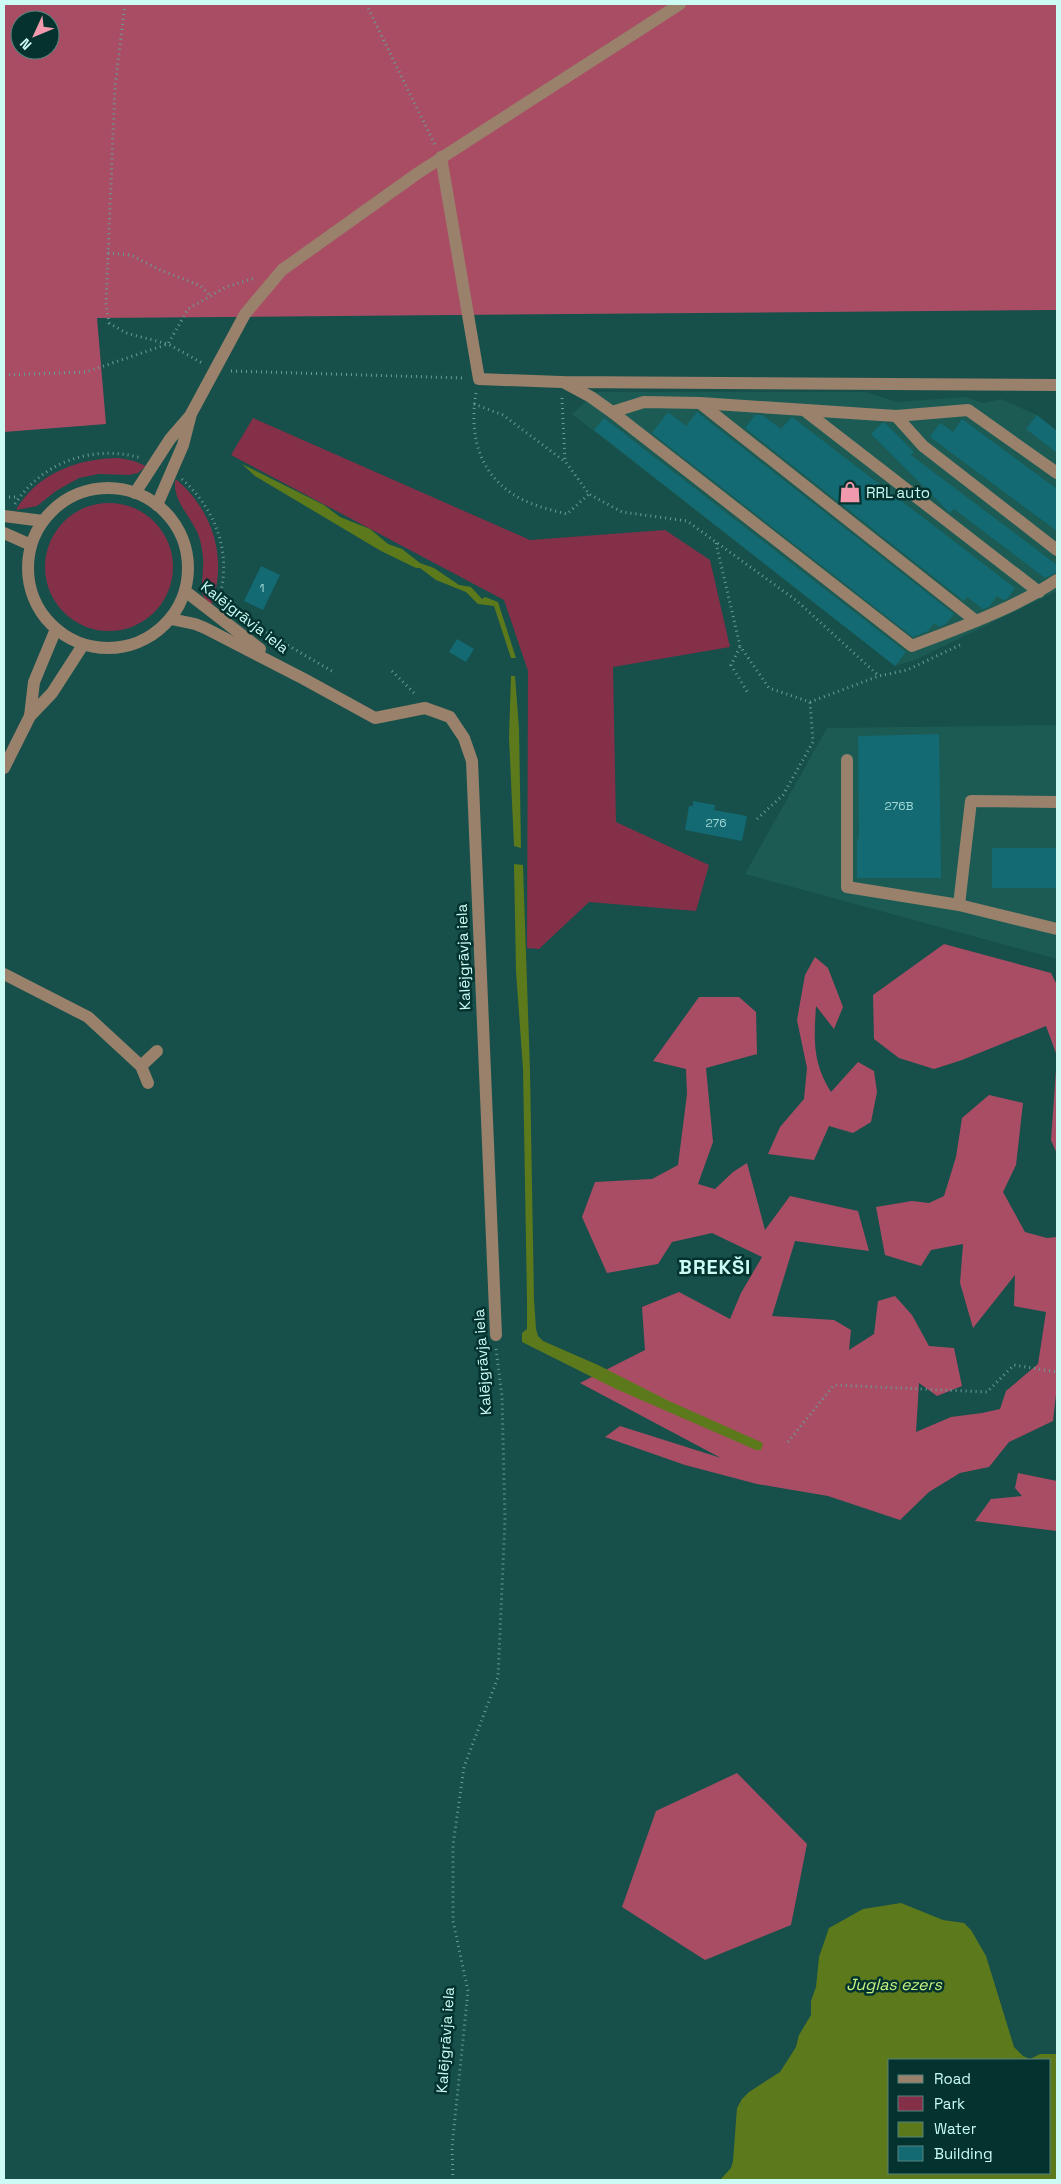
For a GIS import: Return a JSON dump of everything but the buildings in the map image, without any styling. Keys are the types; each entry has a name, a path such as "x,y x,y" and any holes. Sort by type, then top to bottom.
{"street":[{"path":"135,493 170,439 191,414 245,314 282,270 441,158 680,4"},
{"path":"441,158 479,378 561,382 1057,385"},
{"path":"561,382 591,397 612,412 912,646 976,621 1039,592 1057,580"},
{"path":"612,412 644,402 700,403 896,416 968,410 1057,473"},
{"path":"700,403 976,621"},
{"path":"804,410 1039,592"},
{"path":"157,505 183,445 191,414"},
{"path":"896,416 923,446 1057,550"},
{"path":"110,488 135,493 157,505 176,525 187,550 188,578 185,591 171,619 153,635 131,646 107,649 83,645 56,629 41,612 31,591 28,568 31,545 44,521 62,503 84,492 110,488"},
{"path":"7,513 44,521"},
{"path":"4,532 31,545"},
{"name":"Kalējgrāvja iela","path":"185,591 286,669"},
{"name":"Kalējgrāvja iela","path":"171,619 195,624 286,669 375,718 425,708 450,717 464,738 472,760 496,1335"},
{"path":"30,716 34,682 56,629"},
{"path":"4,768 30,716 52,693 83,645"},
{"path":"847,760 847,888 960,905 1057,929"},
{"path":"960,905 971,801 1057,802"},
{"path":"4,974 88,1017 141,1066 148,1084"},
{"path":"141,1066 157,1051"}],"path":[{"path":"125,4 114,87 106,302 109,323 126,334 168,344 216,370 479,378 474,404 475,440 481,459 501,484 529,502 567,514 589,494"},
{"path":"366,4 441,158"},
{"path":"108,253 130,255 158,269 201,286 210,296"},
{"path":"4,375 86,372 168,344 188,308 226,287 282,270"},
{"path":"561,382 565,461"},
{"path":"474,404 503,415 565,461 589,494 622,512 687,521 716,542 797,602 879,676 810,702 769,688 740,646 716,542"},
{"path":"7,513 30,485 55,466 84,456 115,453 146,460"},
{"path":"180,476 200,497 218,528 224,558 222,590 217,605"},
{"path":"4,498 19,497"},
{"path":"258,628 335,673"},
{"path":"740,646 731,665 748,693"},
{"path":"392,671 419,699 425,708"},
{"path":"757,819 783,795 813,742 810,702"},
{"name":"Kalējgrāvja iela","path":"454,2180 452,2146 468,1991 453,1921 453,1845 464,1767 498,1677 505,1520 502,1396 496,1335"},
{"path":"788,1442 834,1385 987,1392 1014,1365 1057,1372"}],"shaded area":[{"path":"4,4 1057,4 1057,310 97,318 106,424 4,432"},
{"path":"596,392 866,392 897,402 965,397 984,403 1001,399 1037,415 1057,431 1057,591 915,660 895,666 572,414"},
{"path":"1057,725 1057,959 745,874 827,728"},
{"path":"944,944 1051,973 1057,985 1057,1056 1046,1026 962,1060 934,1069 899,1058 874,1039 873,995"},
{"path":"815,957 828,968 843,1007 834,1029 816,1006 815,1040 820,1071 831,1092 858,1062 874,1071 877,1092 871,1122 853,1133 829,1126 814,1160 768,1154 780,1127 804,1099 807,1068 797,1020 805,975"},
{"path":"699,997 739,997 756,1012 757,1054 706,1068 713,1142 698,1184 715,1189 733,1172 747,1163 765,1230 790,1196 858,1211 869,1251 795,1241 772,1316 834,1320 851,1330 849,1350 874,1334 878,1301 895,1296 912,1315 929,1346 954,1348 962,1386 937,1396 919,1383 916,1432 951,1417 1000,1409 1006,1391 1038,1364 1046,1312 1014,1306 1015,1275 973,1328 960,1283 963,1244 931,1250 921,1266 885,1255 876,1207 912,1201 929,1203 944,1196 956,1157 962,1118 989,1095 1023,1103 1016,1165 1003,1192 1025,1232 1047,1238 1057,1237 1057,1386 1053,1421 1009,1442 989,1467 960,1473 929,1492 900,1520 828,1496 757,1484 685,1465 605,1437 620,1426 721,1458 580,1383 645,1350 642,1307 679,1292 730,1319 741,1293 762,1257 712,1233 672,1242 658,1264 607,1273 582,1217 595,1182 652,1179 678,1165 687,1094 686,1069 653,1061"},
{"path":"1057,1056 1057,1154 1051,1140"},
{"path":"1018,1473 1057,1481 1057,1531 975,1521 991,1499 1022,1496 1015,1488"},
{"path":"737,1773 807,1844 791,1925 705,1960 622,1907 656,1811"}],"green space":[{"path":"253,418 530,540 665,530 710,560 730,647 613,667 616,822 709,865 696,911 589,902 539,949 527,948 528,671 504,600 231,455"},
{"path":"119,458 146,466 138,473 129,475 99,474 79,478 56,491 37,506 16,510 35,486 60,470 89,461"},
{"path":"177,480 200,507 214,538 218,571 216,589 211,606 202,593 203,561 200,540 177,497 175,481"},
{"path":"109,503 133,508 145,514 154,522 162,531 168,543 173,567 168,591 162,603 154,612 145,620 133,626 109,631 85,626 73,620 64,612 56,603 50,591 45,567 50,543 56,531 64,522 73,514 85,508"}],"water":[{"path":"242,464 324,505 340,517 370,529 388,544 402,549 420,563 434,568 459,585 471,587 482,599 485,597 498,602 516,658 511,658 494,606 478,604 466,592 436,580 420,568 416,568 381,551 255,476"},
{"path":"511,676 515,676 519,728 521,848 514,846 509,737"},
{"path":"514,864 523,865 530,1071 534,1299 538,1336 543,1341 598,1365 669,1401 763,1443 761,1450 756,1450 616,1389 522,1342 522,1333 527,1329 527,1301 523,1069 516,971"},
{"name":"Juglas ezers","path":"901,1903 943,1920 964,1923 971,1930 986,1956 1014,2047 1023,2056 1030,2059 1040,2054 1057,2054 1057,2180 720,2180 731,2168 733,2161 737,2108 749,2092 780,2072 796,2047 799,2035 811,2015 811,2001 816,1987 819,1957 829,1928 863,1909"}],"place":[{"name":"RRL auto","path":"850,492"}],"district":[{"name":"BREKŠI","path":"715,1267"}]}
